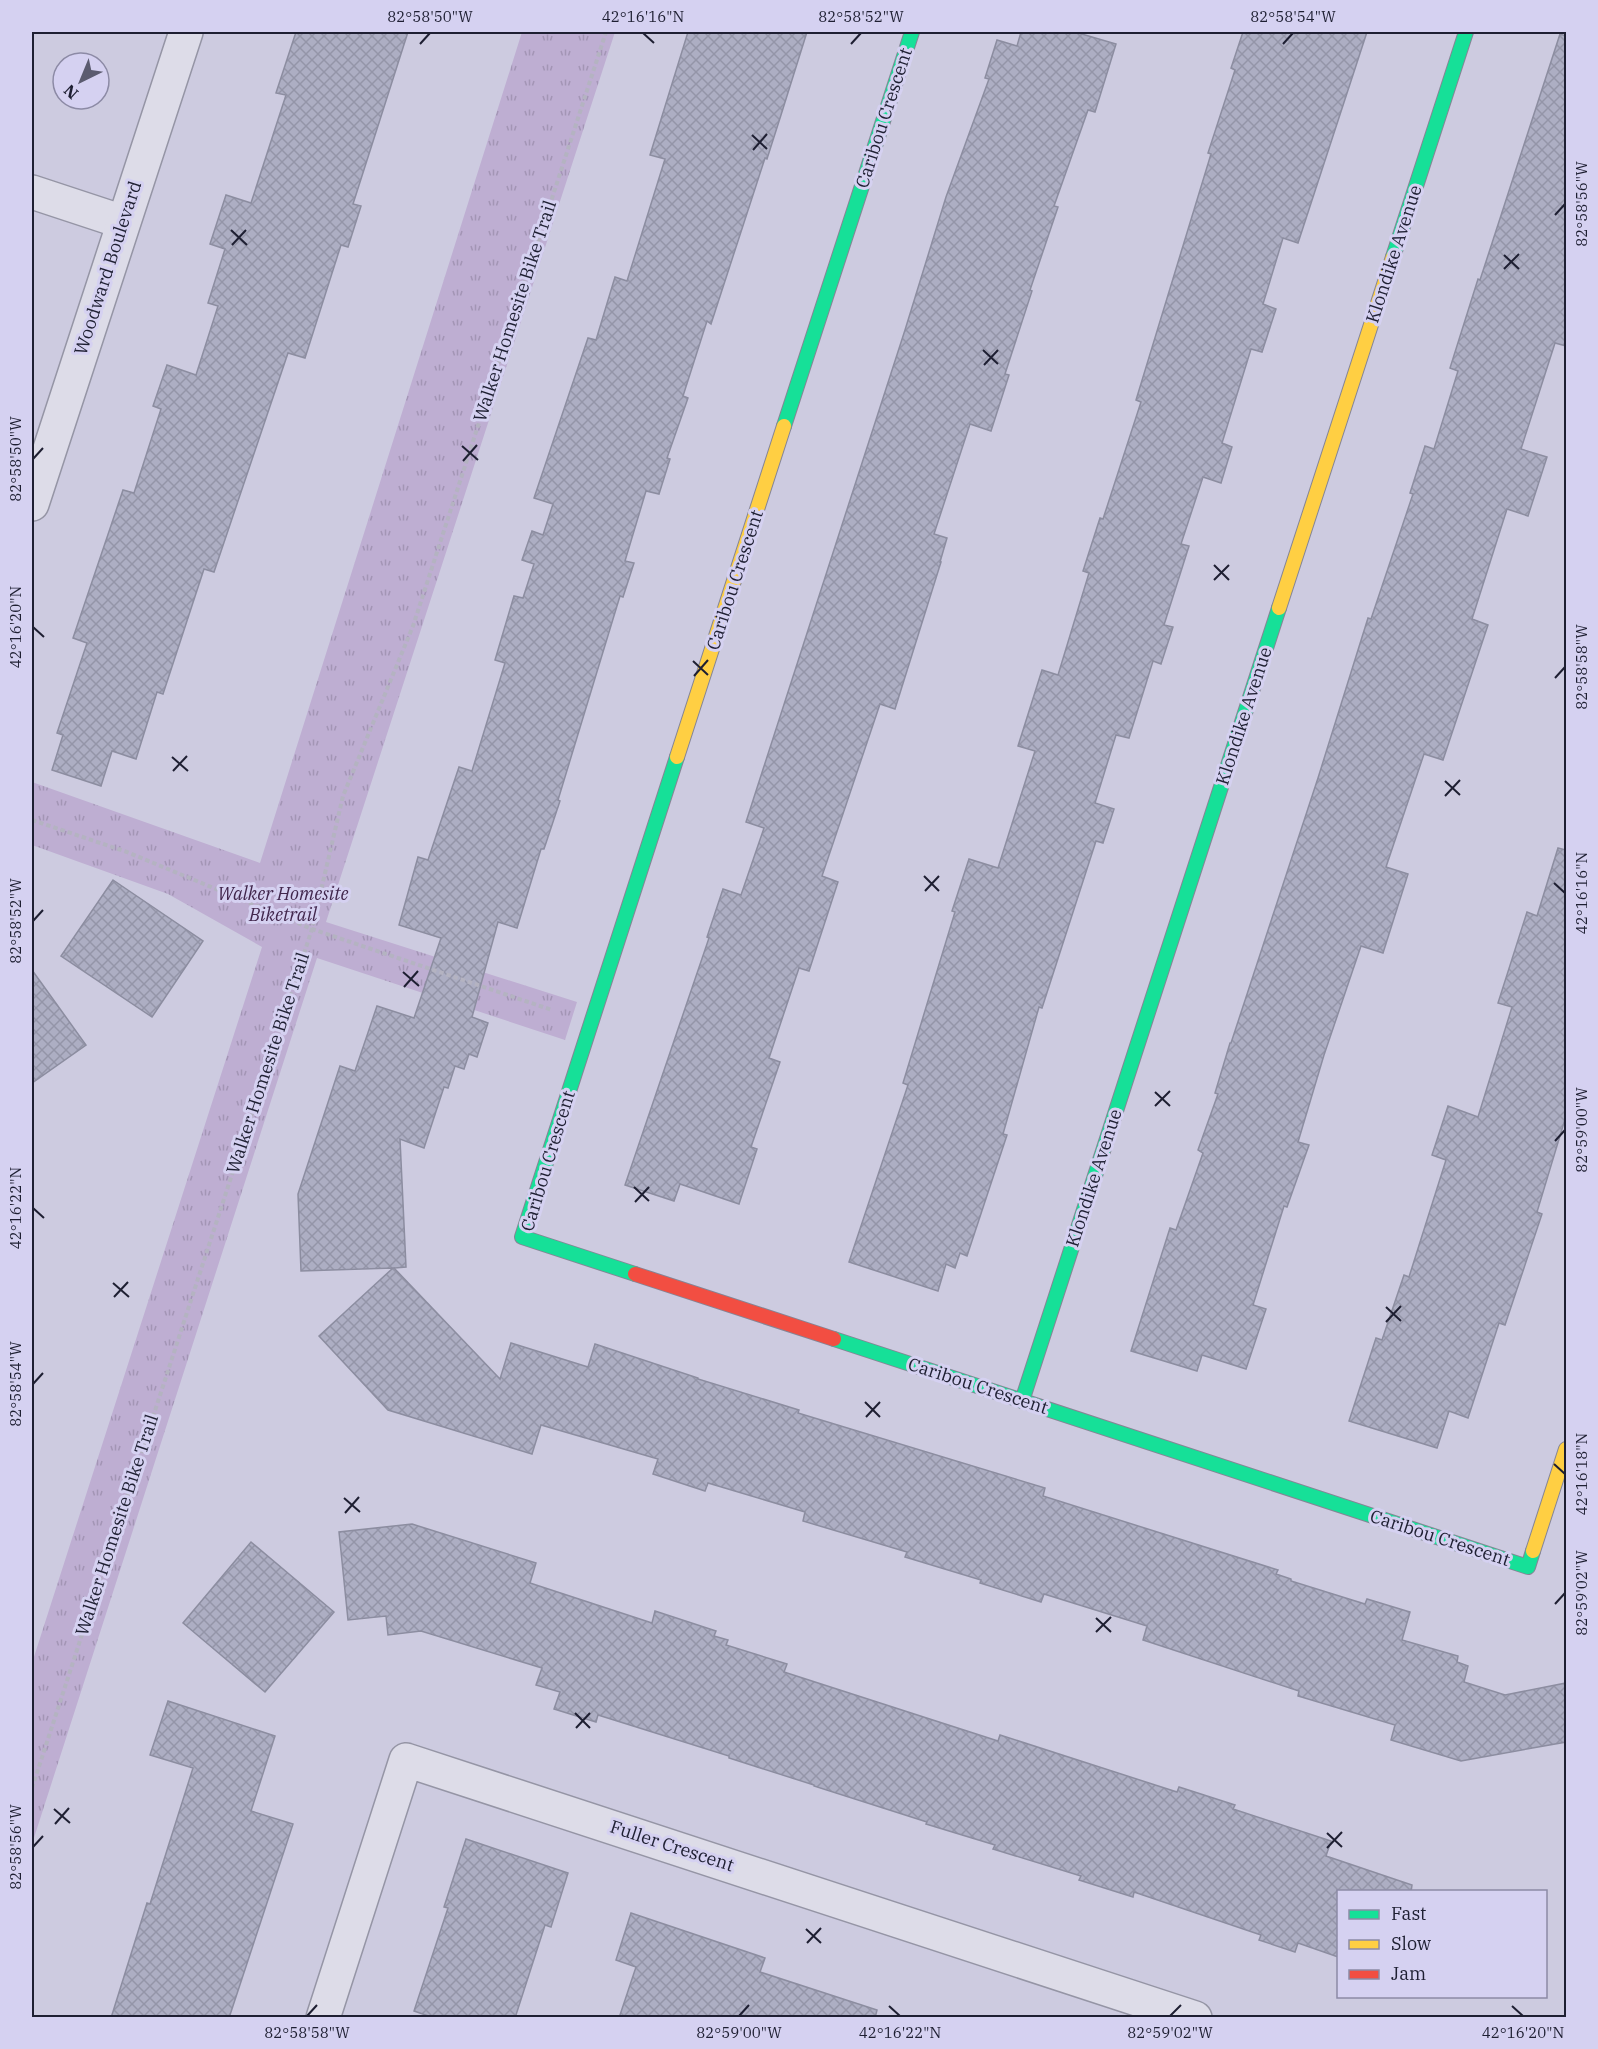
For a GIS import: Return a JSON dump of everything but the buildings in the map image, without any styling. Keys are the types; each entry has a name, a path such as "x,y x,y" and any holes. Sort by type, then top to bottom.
{"street":[{"name":"Woodward Boulevard","path":"32,504 186,32"},
{"name":"Caribou Crescent","path":"912,32 522,1237 1528,1567 1566,1449"},
{"name":"Klondike Avenue","path":"1022,1401 1466,32"},
{"path":"32,192 123,222"},
{"name":"Fuller Crescent","path":"323,2018 406,1760 1195,2018"}],"path":[{"name":"Walker Homesite Bike Trail","path":"32,1788 312,929 343,796 413,626 606,32"},
{"path":"32,820 128,852 312,929 553,1011"}],"green space":[{"name":"Walker Homesite Biketrail","path":"522,32 615,32 326,922 577,1002 565,1040 317,958 32,1844 32,1663 262,947 168,894 32,845 32,782 260,863"}],"traffic: fast":[{"path":"784,426 912,32"},
{"path":"1393,257 1466,32"},
{"path":"1022,1401 1279,608"},
{"path":"635,1274 522,1237 677,757"},
{"path":"834,1339 1528,1567 1533,1551"}],"traffic: slow":[{"path":"1279,608 1393,257"},
{"path":"677,757 784,426"},
{"path":"1533,1551 1566,1449"}],"traffic: jam":[{"path":"635,1274 834,1339"}]}
